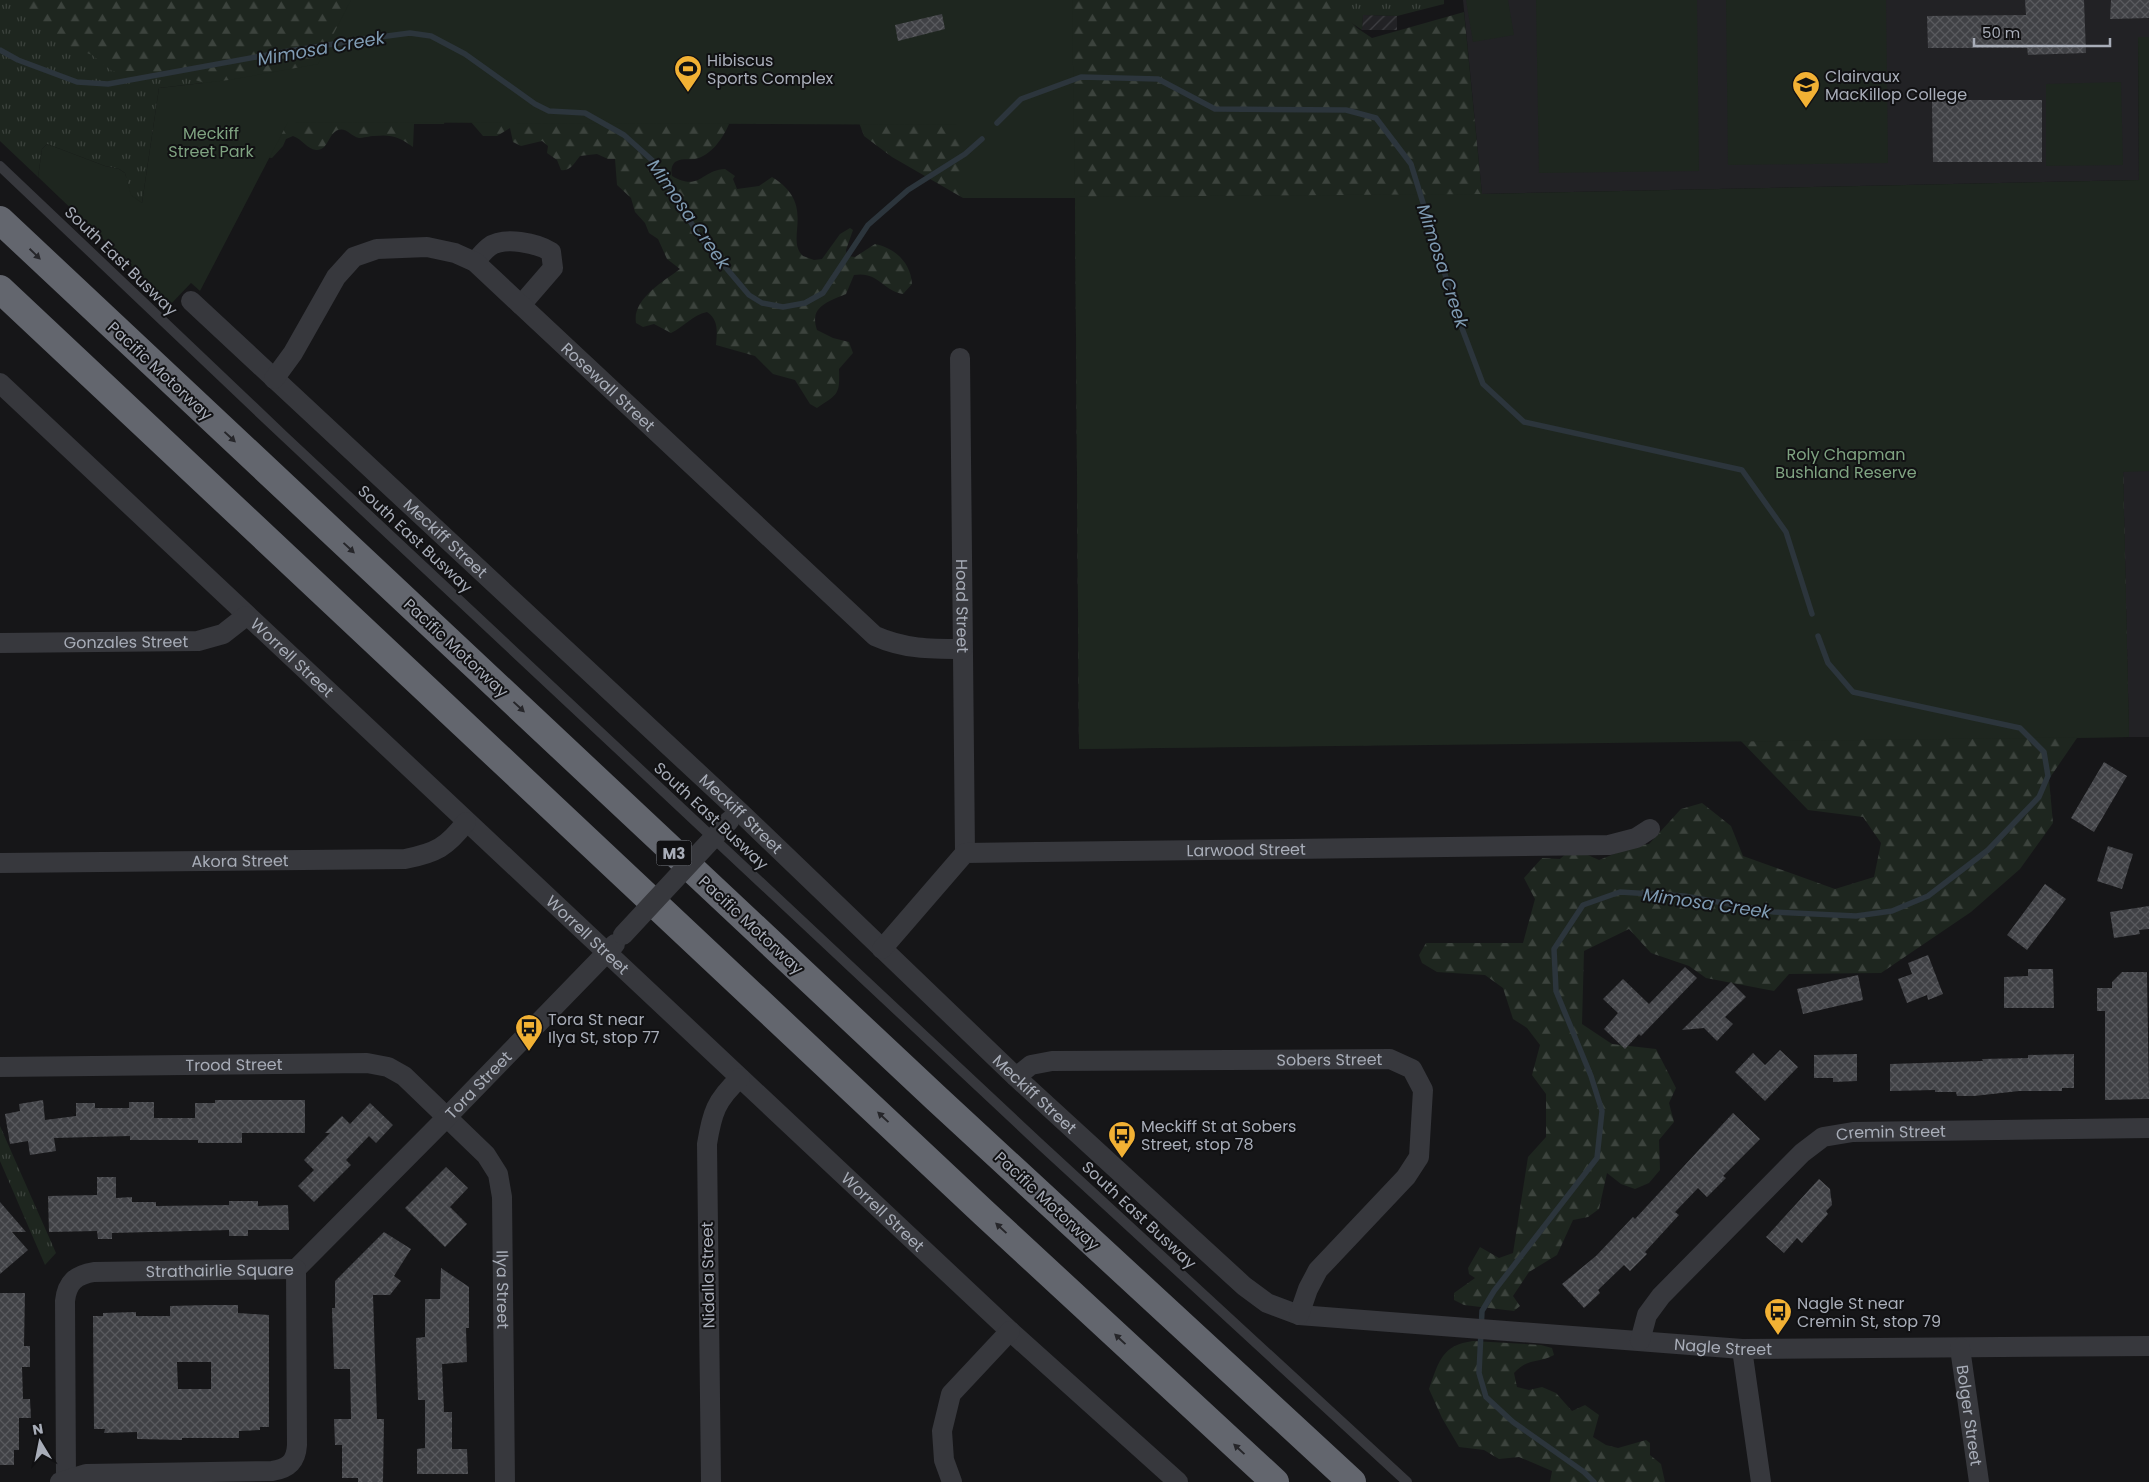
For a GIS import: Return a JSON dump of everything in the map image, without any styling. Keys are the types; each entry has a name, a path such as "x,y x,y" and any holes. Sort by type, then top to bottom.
{"highway":[{"name":"Pacific Motorway","path":"0,220 929,1091 1352,1482"},
{"path":"0,289 984,1213 1276,1482"}],"street":[{"path":"475,262 490,246 503,242 539,244 551,252 553,268 521,305"},
{"name":"Rosewall Street","path":"274,379 293,353 336,277 354,257 377,249 426,248 455,254 475,262 875,636 894,645 917,649 962,649"},
{"name":"Meckiff Street","path":"191,301 734,816 882,949 1016,1077 1244,1286 1267,1303 1299,1316"},
{"name":"Hoad Street","path":"960,358 965,853"},
{"name":"Worrell Street","path":"3,392 246,616 1010,1331 1178,1482"},
{"name":"Gonzales Street","path":"0,643 198,641 223,634 246,616"},
{"name":"Tora Street","path":"296,1269 448,1117 607,953 734,816"},
{"name":"Akora Street","path":"0,862 405,859 430,854 451,841 466,822"},
{"name":"Larwood Street","path":"965,853 1609,845 1636,838 1650,828"},
{"path":"882,949 965,853"},
{"name":"Sobers Street","path":"1016,1077 1031,1065 1052,1061 1390,1059 1412,1069 1423,1090 1419,1157 1406,1177 1318,1270 1308,1289 1299,1316"},
{"name":"Trood Street","path":"0,1067 378,1064 397,1070 448,1117"},
{"name":"Nidalla Street","path":"711,1482 707,1144 712,1115 722,1097 740,1078"},
{"name":"Ilya Street","path":"448,1117 486,1155 498,1174 502,1187 504,1482"},
{"name":"Cremin Street","path":"1640,1341 1643,1324 1657,1301 1802,1153 1823,1137 1853,1132 2149,1128"},
{"name":"Strathairlie Square","path":"296,1269 298,1445 294,1460 290,1464 272,1471 86,1474 63,1480 65,1300 71,1281 77,1276 94,1272 296,1269"},
{"name":"Nagle Street","path":"1299,1316 1742,1349 2149,1346"},
{"path":"952,1482 944,1460 942,1431 952,1394 1010,1331"},
{"name":"Bolger Street","path":"1960,1348 1979,1482"},
{"path":"1742,1349 1761,1482"}],"lane":[{"name":"South East Busway","path":"0,166 437,579 1260,1348 1407,1482"}],"shaded area":[{"name":"Clairvaux MacKillop College","path":"1463,0 2149,0 2149,37 2138,38 2139,180 1482,194"},
{"path":"1363,15 1397,16 1397,30 1362,30"},
{"path":"2123,471 2149,471 2149,737 2129,737"}],"green space":[{"path":"0,0 521,0 229,80 159,88 142,203 130,195 125,173 119,169 105,166 47,144 42,149 38,177 0,141"},
{"path":"13,0 454,0 729,124 720,140 706,154 695,159 675,162 672,176 689,182 700,179 717,170 725,169 735,176 733,179 737,189 759,186 772,177 786,188 794,199 798,221 798,249 803,256 814,260 822,259 840,234 850,228 853,230 846,250 847,256 855,257 875,244 889,249 901,258 909,269 912,284 903,294 890,289 875,278 854,275 846,294 821,306 815,316 817,330 833,338 849,342 853,353 839,369 839,384 836,393 817,408 810,404 795,380 773,374 755,356 716,345 717,331 714,319 707,312 697,316 671,333 654,324 643,327 636,323 636,314 644,299 658,285 680,269 667,259 658,239 649,233 645,223 635,212 631,198 617,185 615,159 608,159 597,154 580,156 570,168 561,170 557,160 547,153 548,146 542,141 521,146 513,142 510,128 497,136 483,136 471,122 446,114 444,124 414,124 413,147 391,136 380,135 359,138 341,129 332,135 326,145 320,150 310,148 293,136 286,139 283,146 272,158 265,157 205,83 165,71 145,75 135,71 112,71 92,55 71,47"},
{"name":"Roly Chapman Bushland Reserve","path":"351,0 1072,0 1075,197 1482,194 2139,180 2138,37 2149,37 2149,471 2123,472 2129,737 1079,749 1075,198 963,198 963,125 288,122 200,291 191,283 171,304 38,177 42,149 47,144 105,166 119,169 125,173 131,195 142,203 159,88 229,80 318,64"},
{"name":"Roly Chapman Bushland Reserve","path":"984,0 1330,0 1357,28 1372,38 1464,12 1482,194 1476,252 2123,460 2129,737 2077,738 2049,779 2053,823 2020,869 1971,912 1881,973 1789,974 1774,991 1706,978 1689,966 1651,953 1629,929 1584,951 1582,1024 1612,1044 1656,1049 1676,1088 1669,1103 1674,1122 1659,1140 1660,1170 1649,1183 1635,1189 1621,1184 1607,1173 1599,1209 1588,1217 1573,1220 1557,1255 1529,1272 1513,1296 1520,1306 1514,1311 1464,1305 1454,1300 1454,1293 1475,1278 1469,1274 1468,1268 1480,1247 1499,1258 1513,1253 1528,1157 1546,1137 1546,1094 1532,1075 1540,1045 1527,1028 1513,1019 1503,988 1485,975 1437,972 1422,963 1419,955 1426,943 1523,943 1535,899 1524,878 1542,858 1560,859 1570,853 1579,852 1599,860 1634,846 1649,844 1681,809 1702,803 1731,826 1743,856 1835,889 1874,877 1881,843 1863,817 1808,810 1740,740 1079,749 1075,198 963,198 892,157 864,136 848,93"},
{"path":"1318,0 1444,0 1444,4 1397,16 1363,15 1362,30"},
{"path":"1466,0 1508,0 1514,35 1473,42"},
{"path":"1536,0 1697,0 1699,171 1539,173"},
{"path":"1726,0 1886,0 1888,163 1728,165"},
{"path":"2121,82 2123,165 2046,166 2046,84"},
{"path":"0,1126 56,1253 45,1265 0,1161"},
{"path":"1473,1341 1541,1345 1552,1348 1554,1355 1524,1365 1514,1373 1517,1387 1529,1390 1542,1387 1556,1393 1572,1411 1585,1405 1599,1415 1593,1437 1606,1445 1618,1448 1646,1440 1650,1443 1650,1455 1661,1464 1665,1482 1550,1482 1552,1471 1519,1457 1499,1459 1484,1450 1459,1447 1442,1418 1429,1389 1443,1356 1454,1346"}],"building":[{"path":"2025,0 2084,0 2086,53 2028,55 2027,48 1928,48 1927,16 2026,15"},
{"path":"2111,0 2149,0 2149,18 2110,19"},
{"path":"942,14 945,29 898,41 895,25"},
{"path":"1932,100 2042,100 2042,162 1933,162"},
{"path":"2104,762 2127,776 2094,832 2071,818"},
{"path":"2108,846 2133,854 2122,889 2097,881"},
{"path":"2045,884 2066,899 2027,950 2007,935"},
{"path":"2149,906 2149,929 2139,930 2140,934 2114,938 2110,912"},
{"path":"1928,955 1943,994 1928,1000 1927,995 1907,1003 1898,979 1912,974 1908,963"},
{"path":"1685,967 1697,978 1641,1036 1639,1034 1625,1049 1604,1029 1618,1013 1603,999 1623,979 1649,1004"},
{"path":"2028,969 2053,969 2054,1008 2004,1008 2004,977 2028,976"},
{"path":"2122,972 2147,972 2149,1099 2105,1100 2105,1011 2097,1011 2097,988 2112,988 2112,982"},
{"path":"1858,975 1863,1000 1803,1014 1797,989"},
{"path":"1731,982 1746,997 1725,1017 1733,1024 1717,1041 1704,1028 1682,1030"},
{"path":"1780,1050 1798,1067 1765,1101 1735,1072 1753,1053 1765,1065"},
{"path":"1857,1054 1857,1081 1833,1082 1833,1078 1814,1078 1814,1055"},
{"path":"2074,1054 2074,1088 2062,1088 2062,1091 2019,1091 1957,1096 1956,1092 1935,1092 1935,1090 1890,1091 1890,1064 1983,1061 1982,1059 2028,1058 2028,1055"},
{"path":"43,1100 45,1120 76,1116 76,1103 95,1103 95,1108 129,1108 129,1102 154,1102 154,1118 195,1118 195,1103 215,1103 215,1100 305,1100 305,1133 242,1133 242,1143 198,1143 198,1140 130,1140 130,1136 54,1138 56,1151 30,1155 28,1141 10,1144 5,1114 20,1111 19,1104"},
{"path":"370,1103 393,1125 376,1143 369,1136 346,1160 351,1165 314,1202 298,1186 314,1170 304,1160 330,1133 325,1133 342,1116 350,1124"},
{"path":"1733,1113 1760,1139 1723,1176 1726,1178 1707,1197 1698,1188 1675,1212 1679,1215 1645,1252 1647,1254 1630,1271 1624,1265 1598,1290 1600,1293 1584,1308 1562,1284 1596,1256 1633,1217 1635,1219"},
{"path":"446,1167 468,1188 450,1207 467,1224 445,1247 405,1208"},
{"path":"97,1177 116,1177 116,1198 132,1197 132,1202 156,1202 156,1206 229,1205 229,1201 258,1201 258,1206 288,1205 289,1230 248,1230 248,1236 229,1236 229,1230 112,1233 112,1239 98,1239 97,1231 49,1232 48,1196 97,1195"},
{"path":"1819,1179 1830,1189 1832,1205 1826,1211 1828,1214 1802,1243 1797,1238 1784,1253 1766,1237"},
{"path":"0,1202 26,1232 12,1232 28,1250 0,1274"},
{"path":"384,1232 411,1249 394,1276 401,1281 390,1295 373,1295 377,1419 384,1419 383,1482 358,1482 358,1478 342,1478 342,1445 335,1445 334,1419 351,1419 350,1369 334,1369 332,1308 335,1308 335,1281"},
{"path":"441,1268 469,1287 469,1328 466,1328 467,1362 442,1364 444,1412 452,1412 452,1449 467,1449 468,1474 417,1474 417,1449 425,1448 425,1400 418,1400 416,1338 425,1337 425,1299 440,1299"},
{"path":"0,1293 25,1293 24,1346 30,1346 30,1367 22,1367 23,1399 30,1399 31,1418 19,1418 19,1450 14,1450 14,1465 0,1465"},
{"path":"238,1305 238,1313 269,1315 269,1427 260,1427 260,1430 239,1431 239,1438 182,1438 182,1440 137,1439 137,1432 104,1433 105,1429 94,1429 93,1316 103,1316 103,1313 136,1312 136,1316 170,1316 170,1306","holes":["177,1362 211,1362 211,1389 178,1389"]}],"waterway":[{"name":"Mimosa Creek","path":"0,50 18,60 77,82 108,84 372,38 410,33 431,36 465,54 535,104 549,111 585,113 624,135 653,161 700,237 749,295 762,303 783,307 805,303 823,293 868,225 908,190 965,154 982,139"},
{"name":"Mimosa Creek","path":"997,123 1021,99 1081,77 1158,79 1215,109 1346,110 1376,118 1411,164 1460,323 1483,384 1524,422 1742,470 1786,532 1812,614"},
{"name":"Mimosa Creek","path":"1594,1482 1584,1472 1513,1422 1486,1397 1479,1373 1482,1311 1494,1291 1597,1158 1602,1111 1591,1076 1556,991 1554,949 1583,905 1620,892 1684,896 1774,912 1856,916 1892,911 1928,896 1988,850 2039,797 2048,776 2044,752 2020,728 1853,692 1828,663 1818,636"}],"place":[{"name":"Hibiscus Sports Complex","path":"688,93"},
{"name":"Clairvaux MacKillop College","path":"1806,109"},
{"name":"Tora St near Ilya St, stop 77","path":"529,1052"},
{"name":"Meckiff St at Sobers Street, stop 78","path":"1122,1159"},
{"name":"Nagle St near Cremin St, stop 79","path":"1778,1336"}],"park label":[{"name":"Meckiff Street Park","path":"211,142"}]}
